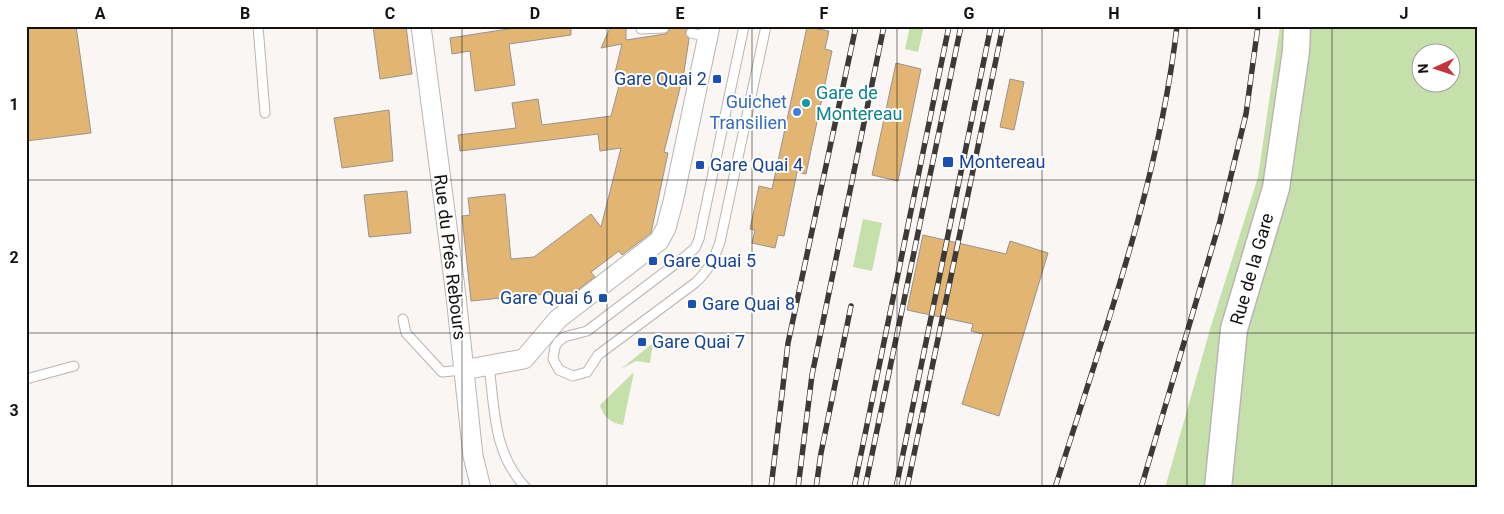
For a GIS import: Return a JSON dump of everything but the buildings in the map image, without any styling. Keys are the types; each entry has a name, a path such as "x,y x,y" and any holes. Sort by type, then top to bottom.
{"main road":[{"name":"Rue de la Gare","path":"1218,488 1234,329 1276,188 1296,39"}],"street":[{"name":"Rue du Prés Rebours","path":"421,26 473,456 481,488"},
{"path":"463,370 524,359 558,319 659,241 666,228 674,202 703,32"}],"lane":[{"path":"258,26 265,113"},
{"path":"744,26 706,205 694,248 587,331 564,337 558,342 553,359 559,370 564,374 573,376 587,372 598,355 695,283 707,273 714,261 720,242 766,26"},
{"path":"641,29 664,28"},
{"path":"403,319 406,333 442,372 463,370"},
{"path":"26,379 74,366"},
{"path":"489,366 499,446 512,469 526,488"}],"green space":[{"path":"910,26 924,26 918,52 905,49"},
{"path":"1280,26 1478,26 1478,488 1165,488 1211,326 1258,177"},
{"path":"863,219 882,223 872,271 853,267"},
{"path":"653,343 650,363 636,361 621,369"},
{"path":"634,372 623,425 611,421 605,416 600,405"}],"railway":[{"path":"771,488 788,343 856,26"},
{"path":"798,488 812,375 884,26"},
{"path":"854,488 949,26"},
{"path":"865,488 961,26"},
{"path":"896,488 991,26"},
{"path":"907,488 1003,26"},
{"path":"1055,488 1110,317 1143,202 1169,85 1177,26"},
{"path":"1141,488 1220,221 1246,114 1258,26"},
{"path":"816,488 821,453 851,306"}],"place":[{"name":"Gare Quai 2","path":"717,79"},
{"name":"Gare de Montereau","path":"806,103"},
{"name":"Guichet Transilien","path":"797,112"},
{"name":"Montereau","path":"948,162"},
{"name":"Gare Quai 4","path":"700,165"},
{"name":"Gare Quai 5","path":"653,261"},
{"name":"Gare Quai 6","path":"603,298"},
{"name":"Gare Quai 8","path":"692,304"},
{"name":"Gare Quai 7","path":"642,342"}]}
